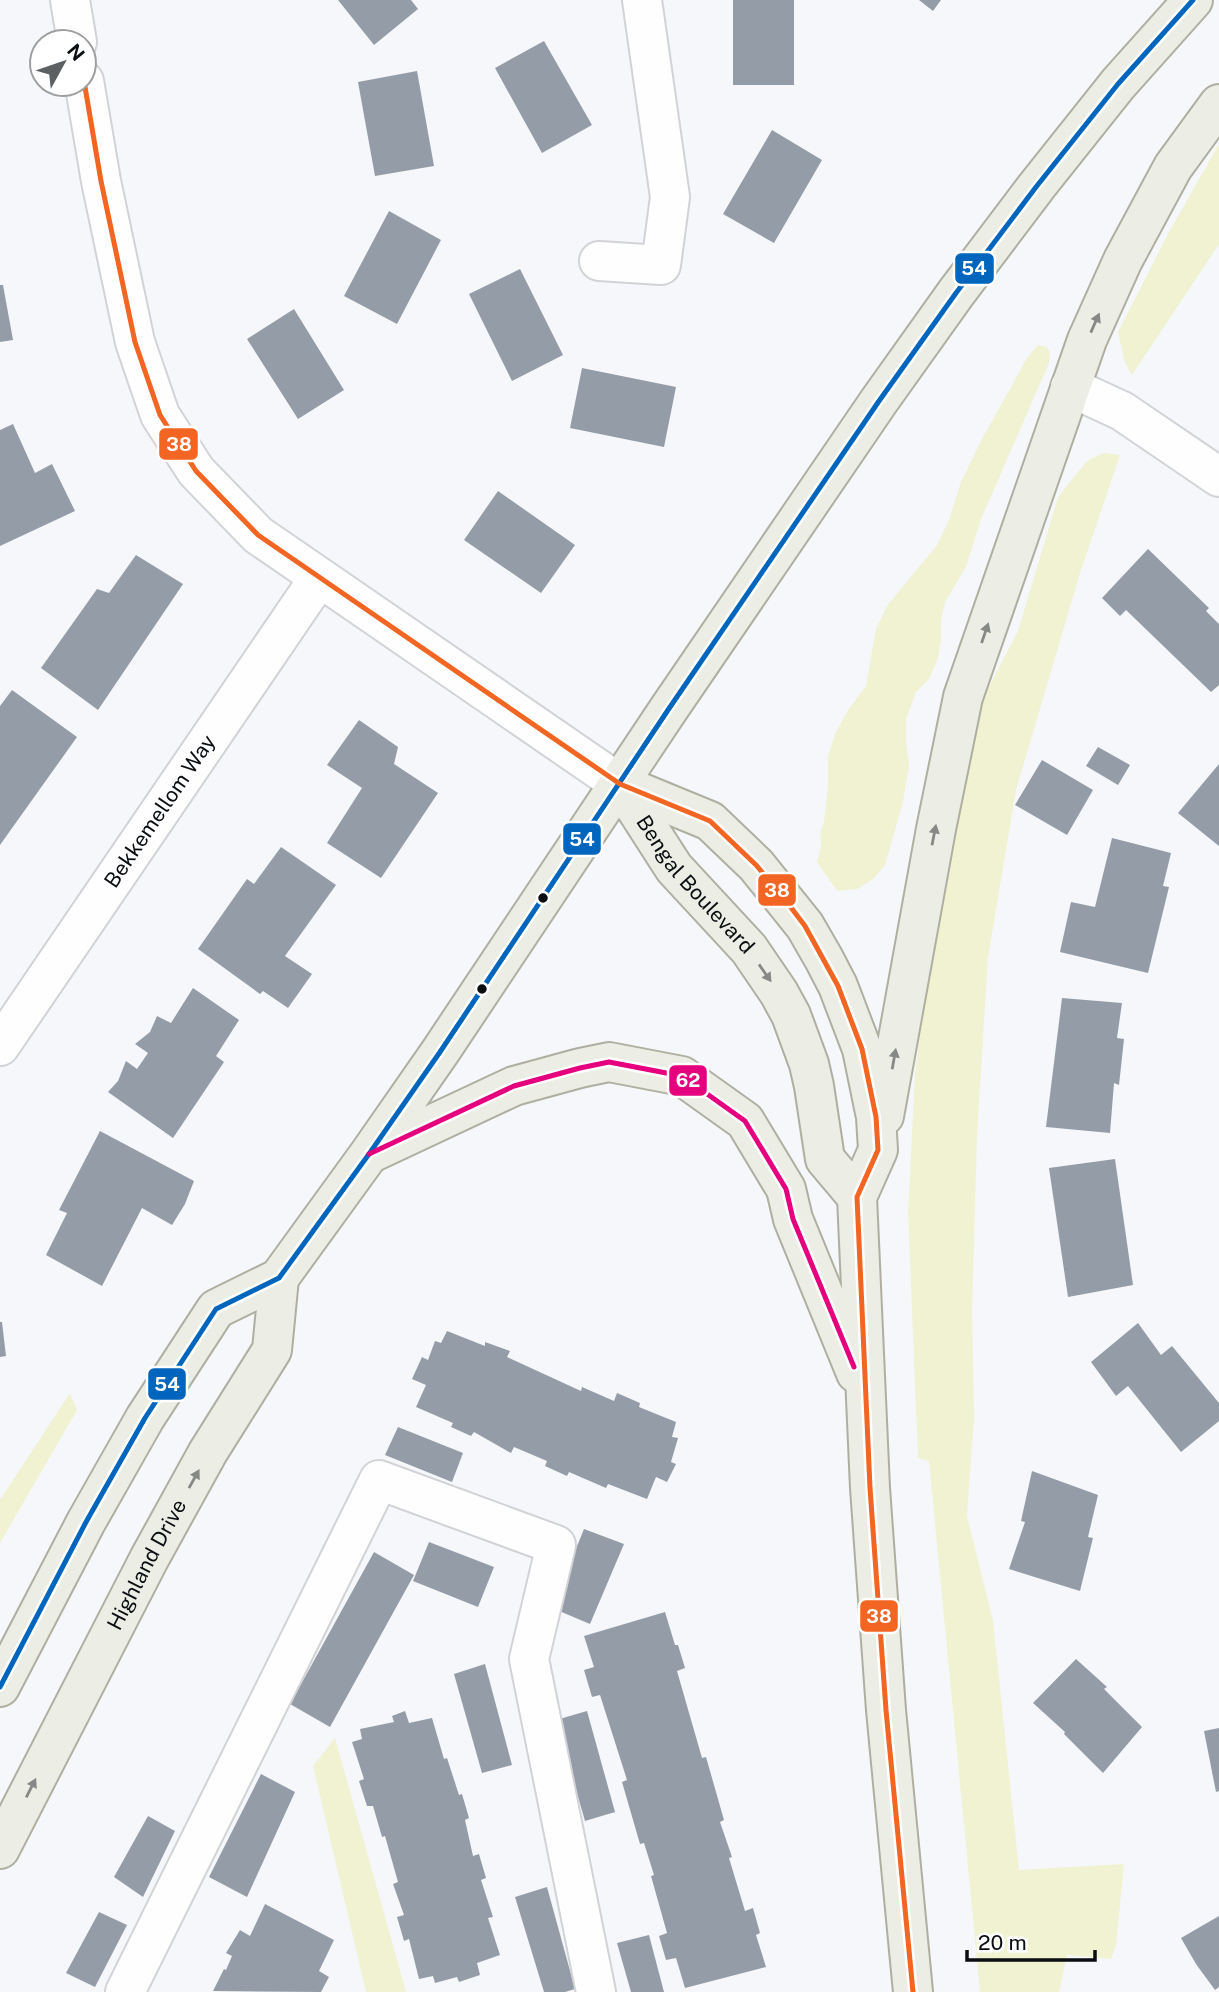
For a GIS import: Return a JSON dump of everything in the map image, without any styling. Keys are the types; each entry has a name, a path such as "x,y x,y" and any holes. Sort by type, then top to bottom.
{"main road":[{"path":"0,1688 86,1522 145,1418 216,1309 279,1278 369,1154 879,401 956,293 1118,84 1194,0"},
{"path":"878,1150 962,697 1087,340 1123,260 1173,167 1219,104"},
{"name":"Bengal Boulevard","path":"620,784 710,821 756,865 804,926 838,986 862,1049 876,1117 878,1150 857,1196 871,1502 886,1710 913,1992"},
{"name":"Bengal Boulevard","path":"620,784 674,868 749,949 779,993 809,1064 825,1159 857,1196"},
{"path":"369,1154 514,1086 580,1069 609,1062 682,1076 745,1121 786,1189 793,1219 866,1398"},
{"name":"Highland Drive","path":"0,1849 149,1559 208,1452 272,1350 279,1278"}],"street":[{"path":"70,0 75,28"},
{"path":"599,261 661,265 670,197 642,0"},
{"path":"87,98 101,181 135,342 160,415 196,471 258,535 620,784"},
{"path":"1070,387 1122,411 1219,477"},
{"name":"Bekkemellom Way","path":"0,1046 319,578"},
{"path":"125,1992 379,1480 555,1545 529,1658 596,1992"}],"green space":[{"path":"1219,144 1219,244 1132,375 1125,363 1118,332 1168,234"},
{"path":"1038,345 1047,347 1050,353 1049,363 981,519 966,567 945,602 938,658 929,679 916,692 906,719 909,765 903,802 885,865 873,879 857,889 837,891 817,862 828,786 828,757 835,734 848,710 866,686 876,629 887,606 937,545 949,520 961,482 981,441 1027,358"},
{"path":"1104,453 1120,455 1080,573 1016,790 988,957 977,1135 972,1310 974,1418 967,1516 993,1621 1019,1870 1124,1864 1116,1945 1111,1959 1067,1955 1059,1992 980,1992 929,1461 918,1458 908,1213 915,1075 929,956 978,708 1018,631 1058,497 1087,461"},
{"path":"70,1393 77,1410 0,1543 0,1500"},
{"path":"335,1738 406,1992 366,1992 313,1766"}],"building":[{"path":"338,0 411,0 418,9 374,45"},
{"path":"733,0 794,0 794,85 733,85"},
{"path":"919,0 941,0 933,11"},
{"path":"544,41 592,125 542,153 495,68"},
{"path":"417,71 434,166 375,176 358,82"},
{"path":"772,130 822,160 774,243 723,214"},
{"path":"389,211 441,240 397,324 344,296"},
{"path":"520,269 563,355 512,381 469,294"},
{"path":"0,285 3,285 13,340 0,342"},
{"path":"294,309 344,390 298,419 247,339"},
{"path":"582,368 676,387 664,447 570,428"},
{"path":"13,424 35,473 52,464 75,511 0,546 0,430"},
{"path":"498,491 575,545 541,593 464,540"},
{"path":"1148,549 1209,608 1206,611 1219,624 1219,685 1211,692 1126,610 1120,616 1102,598"},
{"path":"136,555 183,584 98,710 41,668 97,589 109,593"},
{"path":"12,690 77,737 0,845 0,706"},
{"path":"359,720 398,747 394,764 438,793 381,878 327,843 362,788 327,765"},
{"path":"1098,747 1130,765 1118,785 1086,766"},
{"path":"1042,760 1093,790 1067,835 1015,805"},
{"path":"1219,764 1219,846 1178,813"},
{"path":"1112,838 1171,853 1163,886 1169,887 1148,973 1060,952 1071,902 1095,907"},
{"path":"281,847 336,885 285,956 312,974 288,1008 263,991 260,994 198,949 247,879 254,884"},
{"path":"193,988 239,1020 216,1056 224,1062 173,1138 108,1092 118,1081 126,1061 137,1069 148,1053 135,1044 150,1032 157,1016 171,1023"},
{"path":"1062,998 1122,1003 1117,1038 1124,1039 1119,1085 1114,1083 1110,1133 1046,1127"},
{"path":"100,1131 194,1181 185,1204 172,1225 142,1208 102,1286 46,1255 67,1213 59,1210"},
{"path":"1115,1159 1133,1285 1068,1297 1049,1168"},
{"path":"0,1322 6,1356 0,1357"},
{"path":"1138,1323 1161,1355 1172,1346 1219,1403 1219,1421 1181,1452 1128,1386 1116,1396 1091,1362"},
{"path":"447,1331 485,1346 485,1342 510,1351 507,1357 581,1391 582,1387 614,1401 617,1393 640,1403 639,1407 676,1422 672,1437 678,1438 671,1462 676,1464 667,1482 656,1477 647,1499 608,1484 606,1488 569,1472 567,1476 545,1466 547,1461 514,1447 511,1453 474,1432 471,1436 451,1427 453,1423 416,1407 426,1385 412,1379 422,1357 428,1360 435,1341 441,1343"},
{"path":"398,1427 463,1453 452,1482 385,1455"},
{"path":"1032,1471 1098,1495 1088,1537 1093,1538 1080,1591 1009,1569 1025,1522 1021,1521"},
{"path":"584,1529 624,1544 590,1624 552,1608"},
{"path":"429,1542 494,1567 478,1607 413,1581"},
{"path":"374,1552 414,1575 330,1727 290,1704"},
{"path":"665,1612 685,1668 677,1671 702,1758 706,1757 724,1820 720,1822 732,1857 729,1858 745,1911 753,1908 760,1933 756,1935 766,1967 685,1988 676,1958 666,1960 659,1936 667,1933 651,1876 654,1875 644,1843 640,1844 622,1782 627,1780 600,1695 592,1697 584,1670 594,1667 584,1636"},
{"path":"1076,1659 1107,1687 1104,1689 1142,1727 1103,1773 1065,1732 1033,1703"},
{"path":"485,1664 512,1765 482,1773 454,1674"},
{"path":"405,1711 409,1723 432,1718 444,1759 447,1758 459,1795 462,1794 469,1818 465,1820 473,1856 479,1854 486,1878 481,1880 493,1917 488,1918 500,1955 477,1963 480,1975 459,1982 457,1977 435,1983 433,1976 419,1979 409,1939 404,1941 397,1917 404,1915 393,1884 398,1882 385,1836 382,1837 373,1806 367,1806 359,1781 364,1779 352,1742 362,1739 360,1729 394,1722 392,1716"},
{"path":"587,1711 615,1812 585,1821 556,1720"},
{"path":"1219,1728 1219,1791 1216,1792 1204,1731"},
{"path":"261,1774 295,1792 247,1897 209,1877"},
{"path":"148,1816 175,1831 143,1897 114,1877"},
{"path":"547,1887 575,1989 565,1992 544,1992 515,1897"},
{"path":"265,1904 334,1940 319,1971 329,1977 321,1992 213,1991 232,1956 226,1953 240,1930 250,1936"},
{"path":"99,1912 127,1925 95,1987 66,1973"},
{"path":"1219,1916 1219,1987 1215,1990 1181,1938"},
{"path":"649,1935 664,1992 631,1992 617,1943"}],"transit line":[{"name":"54","path":"0,1687 86,1522 145,1418 216,1309 279,1278 440,1052 668,710 956,293 1118,84 1193,0"},
{"name":"38","path":"87,98 101,181 135,342 160,415 196,471 258,535 620,784 710,821 756,865 783,897 805,926 838,986 862,1049 876,1117 878,1150 857,1197 870,1488 886,1710 913,1992"},
{"name":"62","path":"369,1154 514,1086 580,1068 609,1062 682,1076 745,1121 786,1189 793,1219 854,1367"}]}
